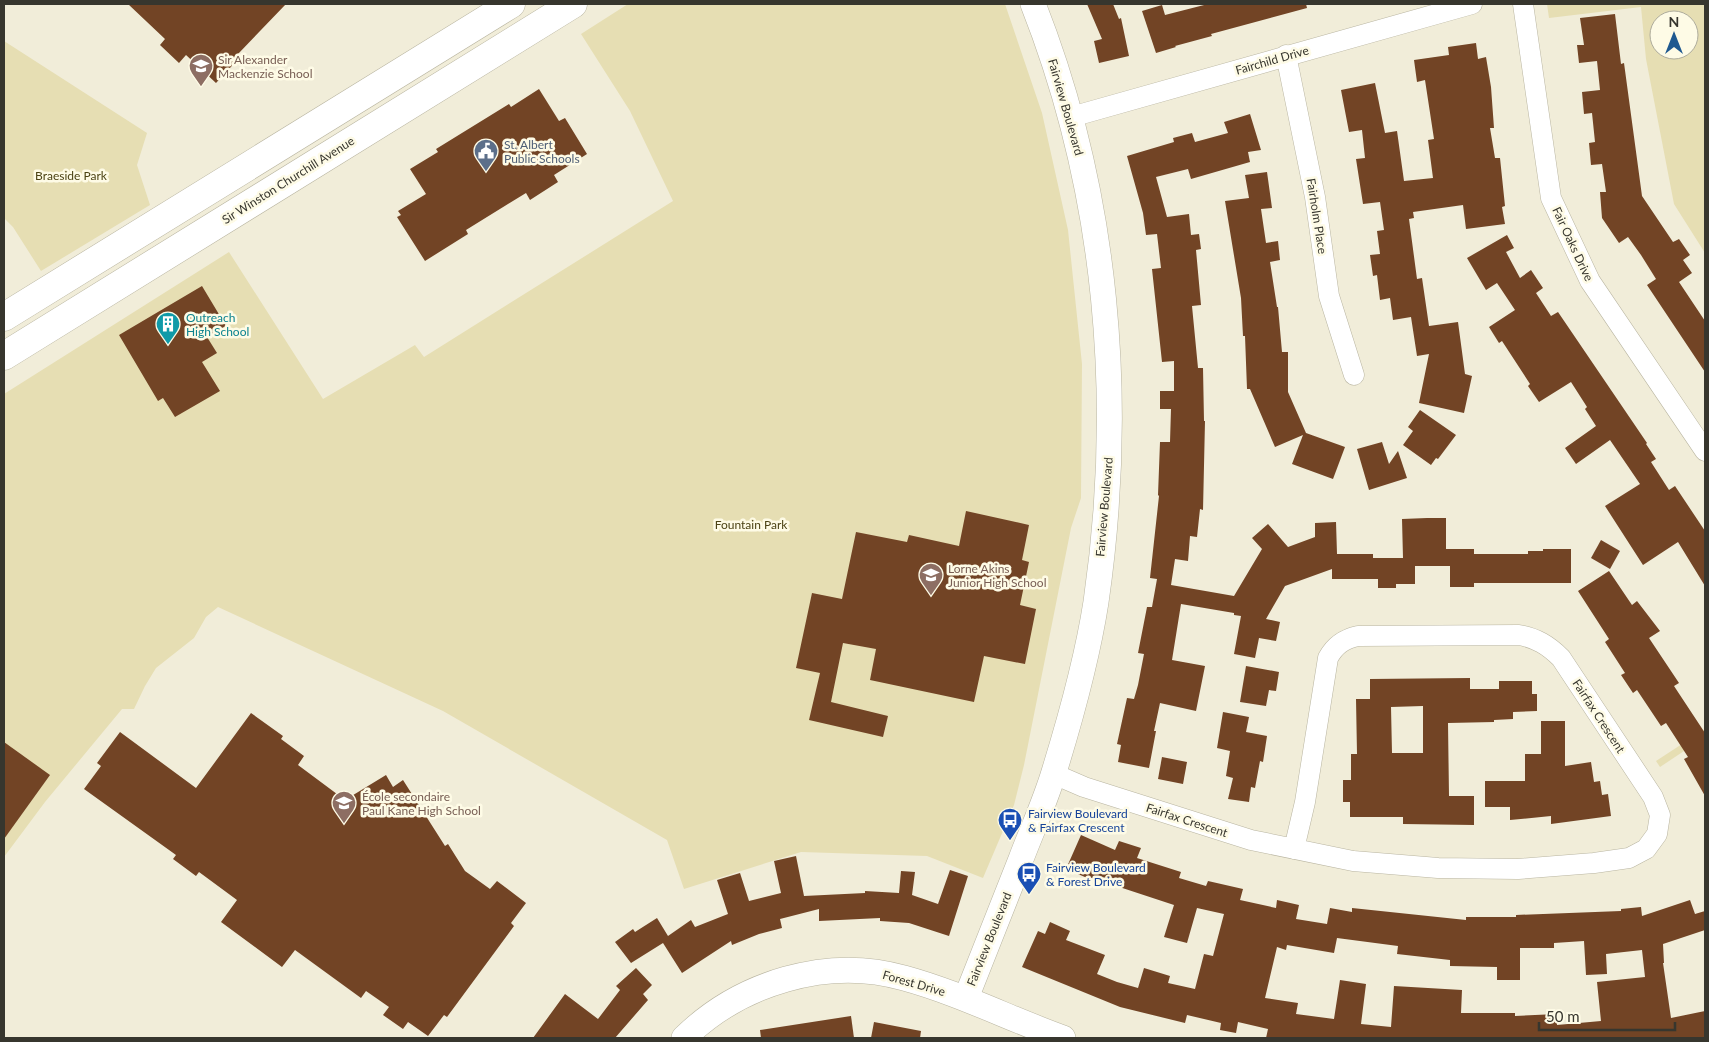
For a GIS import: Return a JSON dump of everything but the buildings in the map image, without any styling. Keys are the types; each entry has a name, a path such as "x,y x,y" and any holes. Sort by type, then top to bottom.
{"main road":[{"path":"4,317 511,4"},
{"name":"Sir Winston Churchill Avenue","path":"4,356 573,4"}],"street":[{"name":"Fairview Boulevard","path":"966,998 1054,774 1082,672 1096,602 1108,494 1110,376 1101,271 1092,212 1071,117 1033,4"},
{"name":"Fairchild Drive","path":"1071,117 1472,4"},
{"name":"Fair Oaks Drive","path":"1523,4 1552,198 1590,281 1705,451"},
{"name":"Fairholm Place","path":"1286,56 1315,197 1329,296 1354,375"},
{"name":"Fairfax Crescent","path":"1054,774 1084,787 1241,837 1294,849 1353,861 1438,868 1518,869 1575,865 1629,858 1638,855 1653,842 1657,834 1660,815 1653,797 1561,658 1543,642 1519,635 1358,636 1337,645 1328,658 1305,802 1294,849"},
{"name":"Forest Drive","path":"684,1038 701,1022 737,999 759,988 806,974 846,971 903,977 966,998 1063,1038"}],"green space":[{"name":"Fountain Park","path":"628,4 1005,4 1042,113 1068,230 1082,364 1081,498 1071,528 1024,765 1014,805 983,878 927,856 801,852 684,889 667,840 443,711 218,607 206,617 194,638 156,668 134,709 122,709 45,802 4,857 4,394 229,252 323,399 415,345 424,357 673,201 630,111 581,34"},
{"path":"1547,4 1705,4 1705,253 1674,204 1646,59 1641,7 1549,18"},
{"name":"Braeside Park","path":"4,41 147,133 137,165 150,205 41,271 13,227 4,218"},
{"path":"1705,729 1705,737 1660,767 1656,761"}],"place":[{"name":"Sir Alexander Mackenzie School","path":"201,87"},
{"name":"St. Albert Public Schools","path":"486,172"},
{"name":"Outreach High School","path":"168,345"},
{"name":"Lorne Akins Junior High School","path":"931,596"},
{"name":"École secondaire Paul Kane High School","path":"344,824"},
{"name":"Fairview Boulevard & Fairfax Crescent","path":"1010,841"},
{"name":"Fairview Boulevard & Forest Drive","path":"1029,895"}]}
